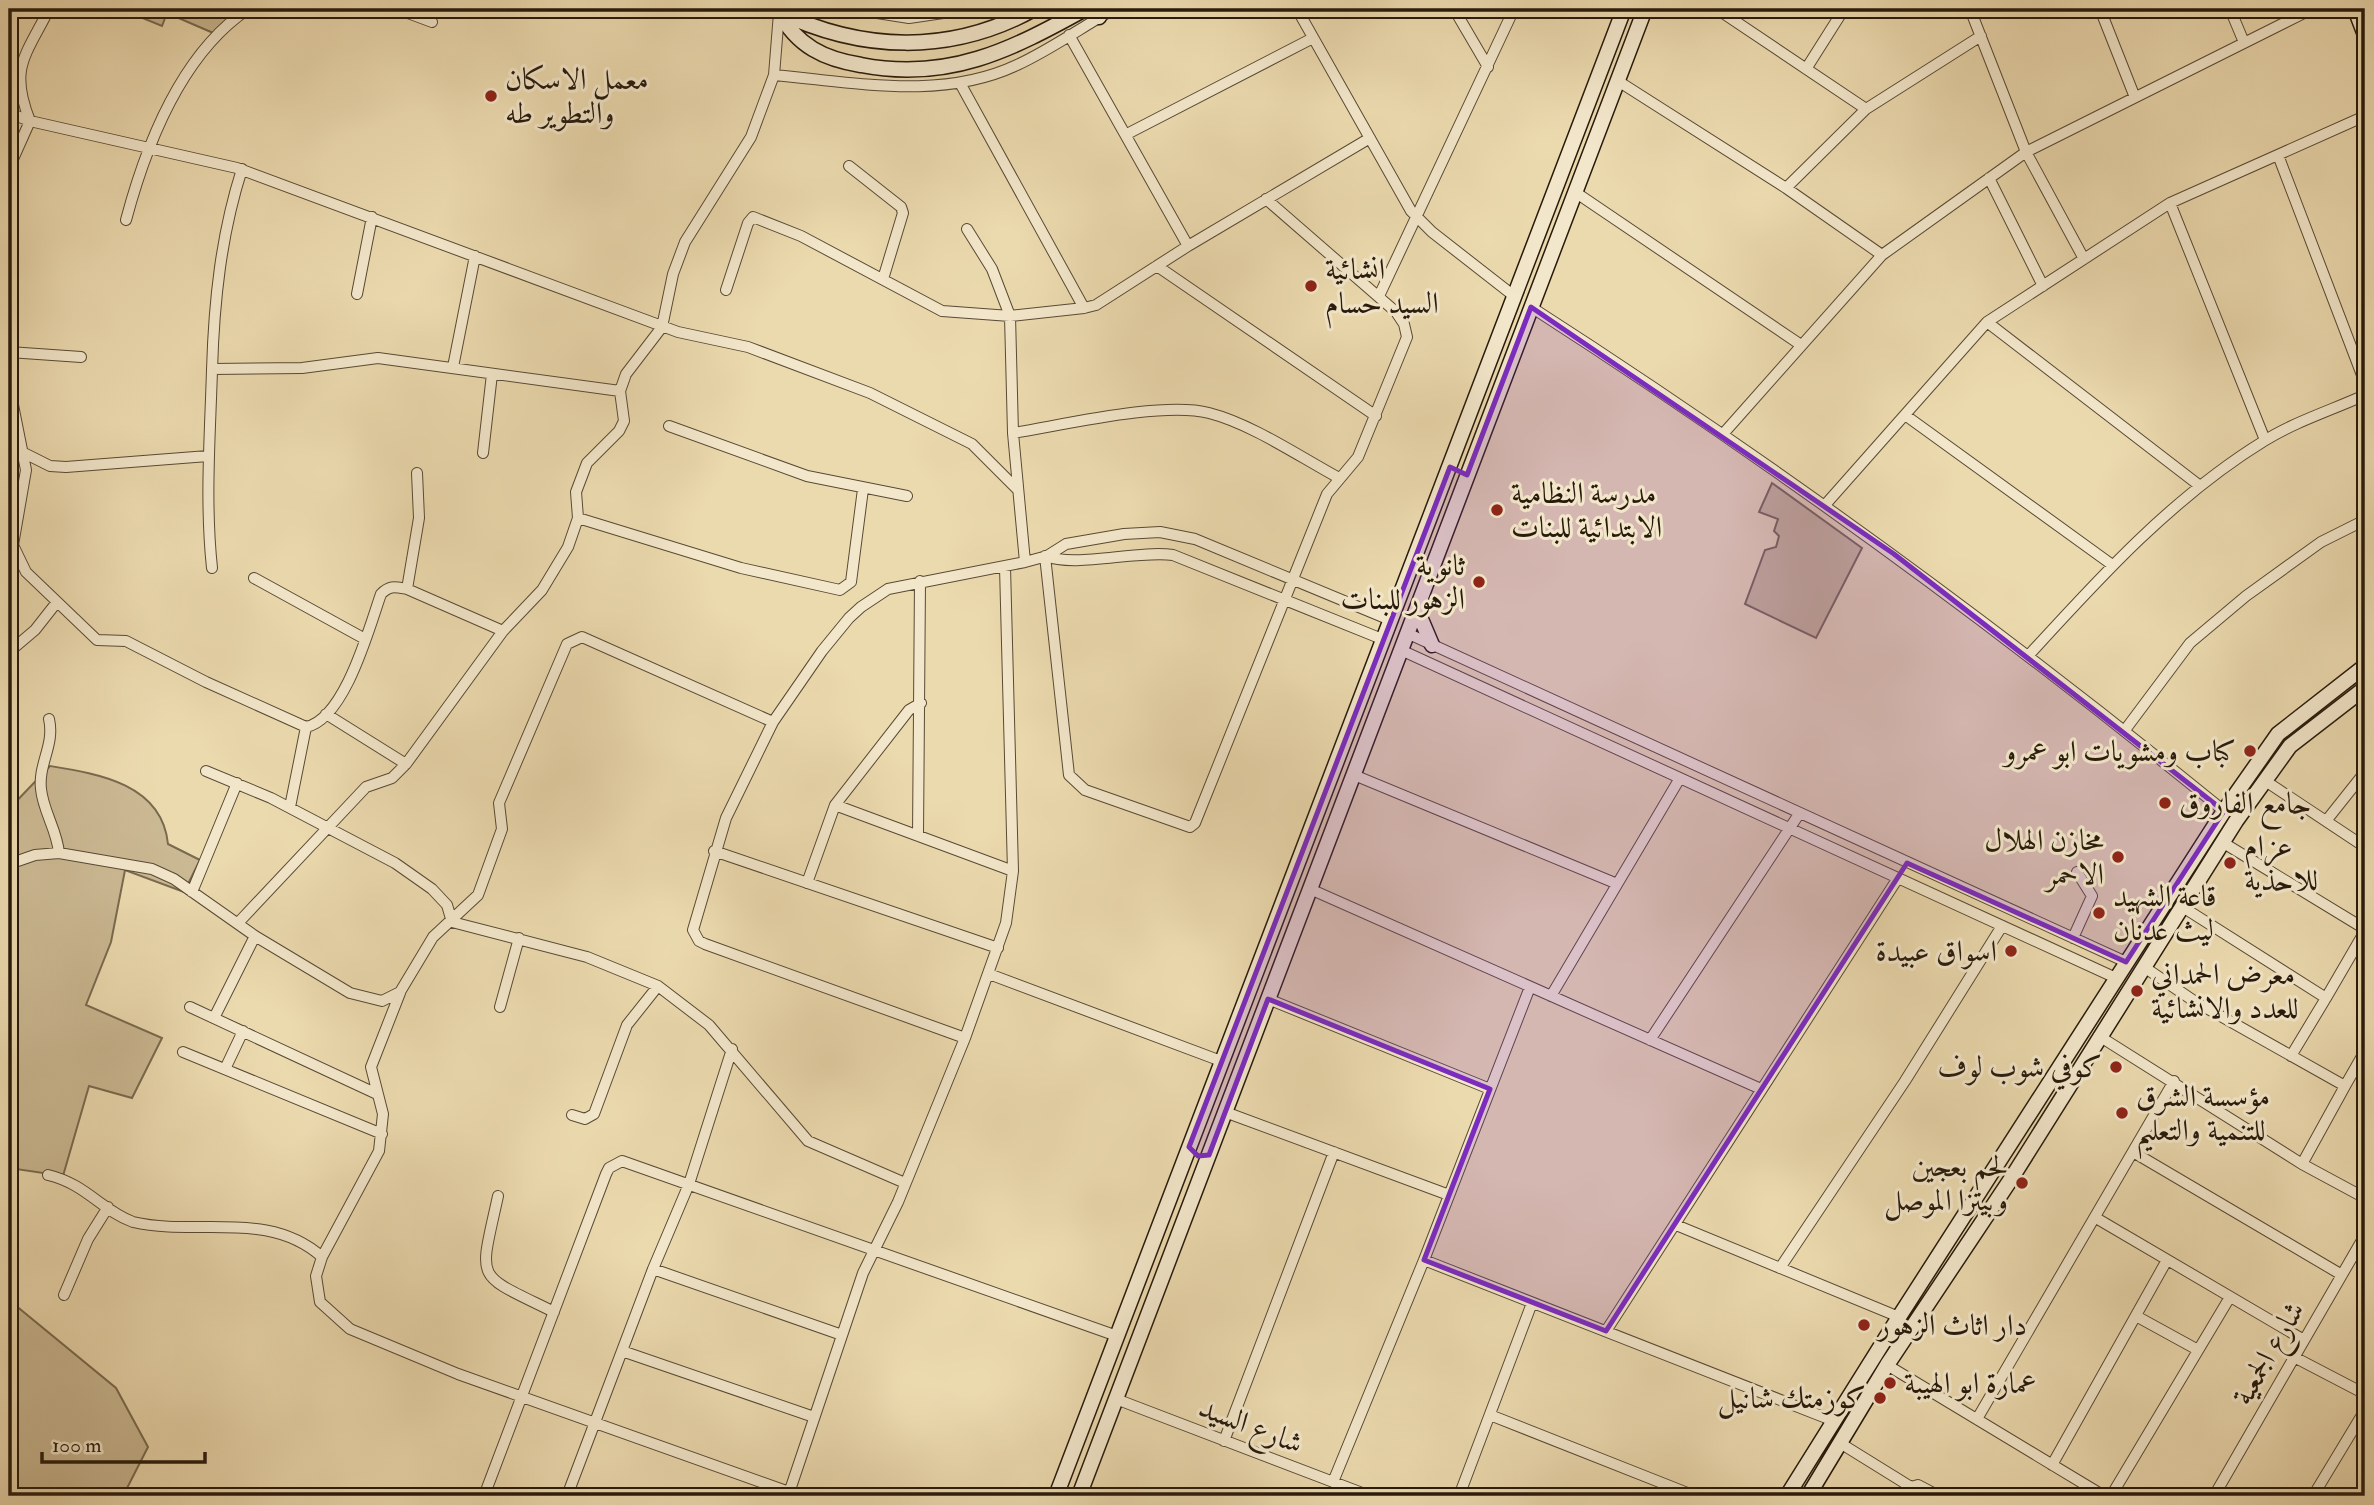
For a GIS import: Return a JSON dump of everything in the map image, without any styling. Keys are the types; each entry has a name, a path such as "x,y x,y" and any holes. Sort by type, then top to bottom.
{"street":[{"path":"9,168 30,121 18,82 25,57 49,9"},
{"path":"126,220 150,149 185,76 206,47 248,9"},
{"path":"397,9 432,22"},
{"path":"852,9 909,18 970,9"},
{"path":"776,10 849,38 905,44 942,41 978,33 1034,9"},
{"path":"776,10 791,32 819,54 885,70 914,71 951,67 985,58 1026,41 1085,9"},
{"path":"774,75 906,87 960,83 1018,65 1069,35 1097,13 1114,9"},
{"path":"1297,9 1417,219 1514,296"},
{"path":"1454,9 1488,67"},
{"path":"1380,296 1514,9"},
{"path":"1056,1496 1624,9"},
{"path":"1079,1496 1418,612 1645,9"},
{"path":"1717,9 1866,109"},
{"path":"1806,69 1844,9"},
{"path":"1970,9 2026,152 2084,259"},
{"path":"2101,9 2134,95"},
{"path":"2230,9 2243,40"},
{"path":"1723,433 1882,255 2026,152 2243,40 2312,9"},
{"path":"2355,9 2365,35"},
{"path":"238,923 366,788 392,778 407,764 503,631 542,590 568,547 578,518 576,492 587,463 619,431 624,421 620,391 629,366 662,327 678,258 747,145 774,75 776,10"},
{"path":"1069,35 1188,246"},
{"path":"1786,188 1866,109 1981,36"},
{"path":"1127,134 1313,38"},
{"path":"1618,81 1786,188 1882,255"},
{"path":"960,83 1084,308"},
{"path":"9,113 30,121 242,169 662,327 748,347 870,393 972,444 1017,489"},
{"path":"1825,505 1987,322 2170,203 2365,116"},
{"path":"726,290 748,223 753,217 801,236 942,311 1010,316 1084,308 1096,305 1188,246 1370,138"},
{"path":"2278,155 2365,383"},
{"path":"849,166 901,207 904,213 883,279"},
{"path":"212,568 208,521 208,456 212,324 222,238 242,169"},
{"path":"1989,178 2042,286"},
{"path":"1575,192 1801,345"},
{"path":"1046,556 1069,775 1085,790 1186,828 1195,823 1283,598 1327,494 1355,463 1407,337 1401,318 1380,296 1266,199"},
{"path":"2170,203 2265,440"},
{"path":"357,294 372,217"},
{"path":"967,229 992,269 1010,316 1013,433 1026,562"},
{"path":"453,367 475,256"},
{"path":"1157,265 1376,416"},
{"path":"1531,307 1723,433 1825,505 2029,655 2224,811"},
{"path":"1987,322 2200,486"},
{"path":"9,352 81,357"},
{"path":"212,369 302,369 378,358 620,391"},
{"path":"483,453 492,374"},
{"path":"9,385 24,453 25,486 11,546 26,572 97,640 126,641 206,682 306,727 319,722 343,690 381,594 393,586 407,589 503,631"},
{"path":"2029,655 2111,564 2200,486 2265,440 2365,395"},
{"path":"1013,433 1166,409 1197,410 1240,425 1339,478"},
{"path":"1905,415 2111,564"},
{"path":"669,426 789,470 863,489 907,496"},
{"path":"24,453 50,466 66,467 208,456"},
{"path":"1450,467 1468,475"},
{"path":"407,589 419,518 416,473"},
{"path":"578,518 741,568 840,590 851,582 863,489"},
{"path":"2125,730 2190,643 2246,596 2321,542 2365,520"},
{"path":"965,1038 699,941 694,924 714,851 740,785 773,722 822,652 860,607 888,589 1026,562 1046,556 1066,544 1124,534 1160,532 1195,539 1390,620"},
{"path":"1046,556 1064,560 1143,552 1173,555 1382,639"},
{"path":"773,722 582,637 574,638 562,655 499,803 502,829 478,895 426,946 400,992 371,1067 383,1114 376,1159 322,1257 316,1276 320,1302 350,1329 520,1399 789,1494 874,1249 905,1183 965,1038 1009,910 1013,871 1005,567"},
{"path":"254,578 365,639"},
{"path":"918,836 920,581"},
{"path":"9,652 35,630 57,602"},
{"path":"1418,612 1432,645"},
{"path":"1409,634 2126,962"},
{"path":"1402,650 2116,978"},
{"path":"1808,1496 1887,1364 2011,1180 2222,842 2290,746 2363,677"},
{"path":"1787,1496 2126,962 2224,811 2278,734 2363,677"},
{"path":"807,883 835,805 909,710 921,703"},
{"path":"326,714 407,764"},
{"path":"49,719 51,745 41,787 55,828 59,853"},
{"path":"290,807 306,727"},
{"path":"206,771 290,807 395,863 432,889 447,905 452,922"},
{"path":"2326,821 2365,772"},
{"path":"1354,775 1615,883"},
{"path":"1551,996 1615,883 1681,778"},
{"path":"2267,782 2365,847"},
{"path":"192,892 237,783"},
{"path":"835,805 1013,871"},
{"path":"1650,1040 1799,814"},
{"path":"2222,842 2365,930 2291,1056"},
{"path":"714,851 998,948"},
{"path":"9,864 35,855 59,853 141,866 163,874 256,936 361,998 382,1001 400,992"},
{"path":"2073,938 2092,896 2077,872"},
{"path":"1606,1331 1898,878"},
{"path":"1310,889 1761,1089"},
{"path":"2181,906 2326,998"},
{"path":"452,922 519,938 625,970 658,986 709,1025 808,1140 905,1183"},
{"path":"1780,1268 1905,1081 2002,926"},
{"path":"214,1018 256,936"},
{"path":"500,1007 519,938"},
{"path":"2144,967 2194,1001 2345,1086"},
{"path":"989,974 1221,1061"},
{"path":"572,1115 585,1119 594,1114 626,1025 658,986"},
{"path":"1333,1482 1424,1260 1530,987"},
{"path":"1268,999 1490,1088"},
{"path":"190,1007 378,1094"},
{"path":"225,1069 243,1031"},
{"path":"2099,1036 2302,1164 2365,1198"},
{"path":"567,1496 653,1269 689,1184 732,1049"},
{"path":"2302,1164 2365,1051"},
{"path":"183,1052 382,1134"},
{"path":"1977,1419 2174,1081"},
{"path":"1225,1112 1449,1195"},
{"path":"1189,1147 1198,1156 1209,1156"},
{"path":"1224,1441 1334,1152"},
{"path":"2133,1152 2342,1275"},
{"path":"484,1496 610,1168 622,1161 1117,1336"},
{"path":"1994,1168 2011,1180"},
{"path":"48,1175 73,1183 123,1218 144,1224 270,1229 297,1239 322,1257"},
{"path":"498,1196 485,1270 493,1282 554,1312"},
{"path":"65,1295 88,1239 108,1207"},
{"path":"2096,1218 2304,1340"},
{"path":"1676,1224 1899,1317"},
{"name":"شارع الجمعية","path":"2214,1496 2365,1235"},
{"path":"1424,1260 1834,1421"},
{"path":"2052,1465 2167,1261"},
{"path":"653,1269 842,1335"},
{"path":"2111,1496 2230,1297"},
{"path":"1459,1496 1532,1303"},
{"path":"2136,1316 2198,1350"},
{"path":"622,1351 814,1417"},
{"path":"2294,1357 2365,1394"},
{"path":"1887,1364 2104,1496"},
{"name":"شارع السيد","path":"1115,1399 1370,1496"},
{"path":"2313,1496 2365,1410"},
{"path":"1490,1415 1695,1496"},
{"path":"1840,1443 1908,1492 1918,1485 1938,1496"}],"highlighted area":[{"path":"1531,307 1894,554 2224,811 2126,962 1907,863 1606,1331 1424,1260 1490,1089 1268,999 1209,1155 1198,1156 1189,1147 1450,467 1467,475"}],"shaded area":[{"path":"137,9 230,9 236,23 218,35 167,13 162,26 135,15"},
{"path":"1772,483 1862,548 1816,638 1745,604 1765,550 1776,547 1779,536 1774,531 1778,519 1759,512"},
{"path":"50,766 107,778 141,795 154,808 163,824 168,844 200,860 184,892 125,870 111,942 86,1005 162,1038 132,1098 89,1086 63,1176 9,1168 9,809"},
{"path":"9,1300 116,1388 148,1447 123,1496 9,1496"}],"place":[{"name":"معمل الاسكان والتطوير طه","path":"491,96"},
{"name":"انشائية السيد حسام","path":"1311,286"},
{"name":"مدرسة النظامية الابتدائية للبنات","path":"1497,510"},
{"name":"ثانوية الزهور للبنات","path":"1479,582"},
{"name":"كباب ومشويات ابو عمرو","path":"2250,751"},
{"name":"جامع الفاروق","path":"2165,803"},
{"name":"مخازن الهلال الاحمر","path":"2118,857"},
{"name":"عزام للاحذية","path":"2230,863"},
{"name":"قاعة الشهيد ليث عدنان","path":"2099,913"},
{"name":"اسواق عبيدة","path":"2011,951"},
{"name":"معرض الحمداني للعدد والانشائية","path":"2137,991"},
{"name":"كوفي شوب لوف","path":"2116,1067"},
{"name":"مؤسسة الشرق للتنمية والتعليم","path":"2122,1113"},
{"name":"لحم بعجين وبيتزا الموصل","path":"2022,1183"},
{"name":"دار اثاث الزهور","path":"1864,1325"},
{"name":"عمارة ابو الهيبة","path":"1890,1383"},
{"name":"كوزمتك شانيل","path":"1880,1398"}]}
